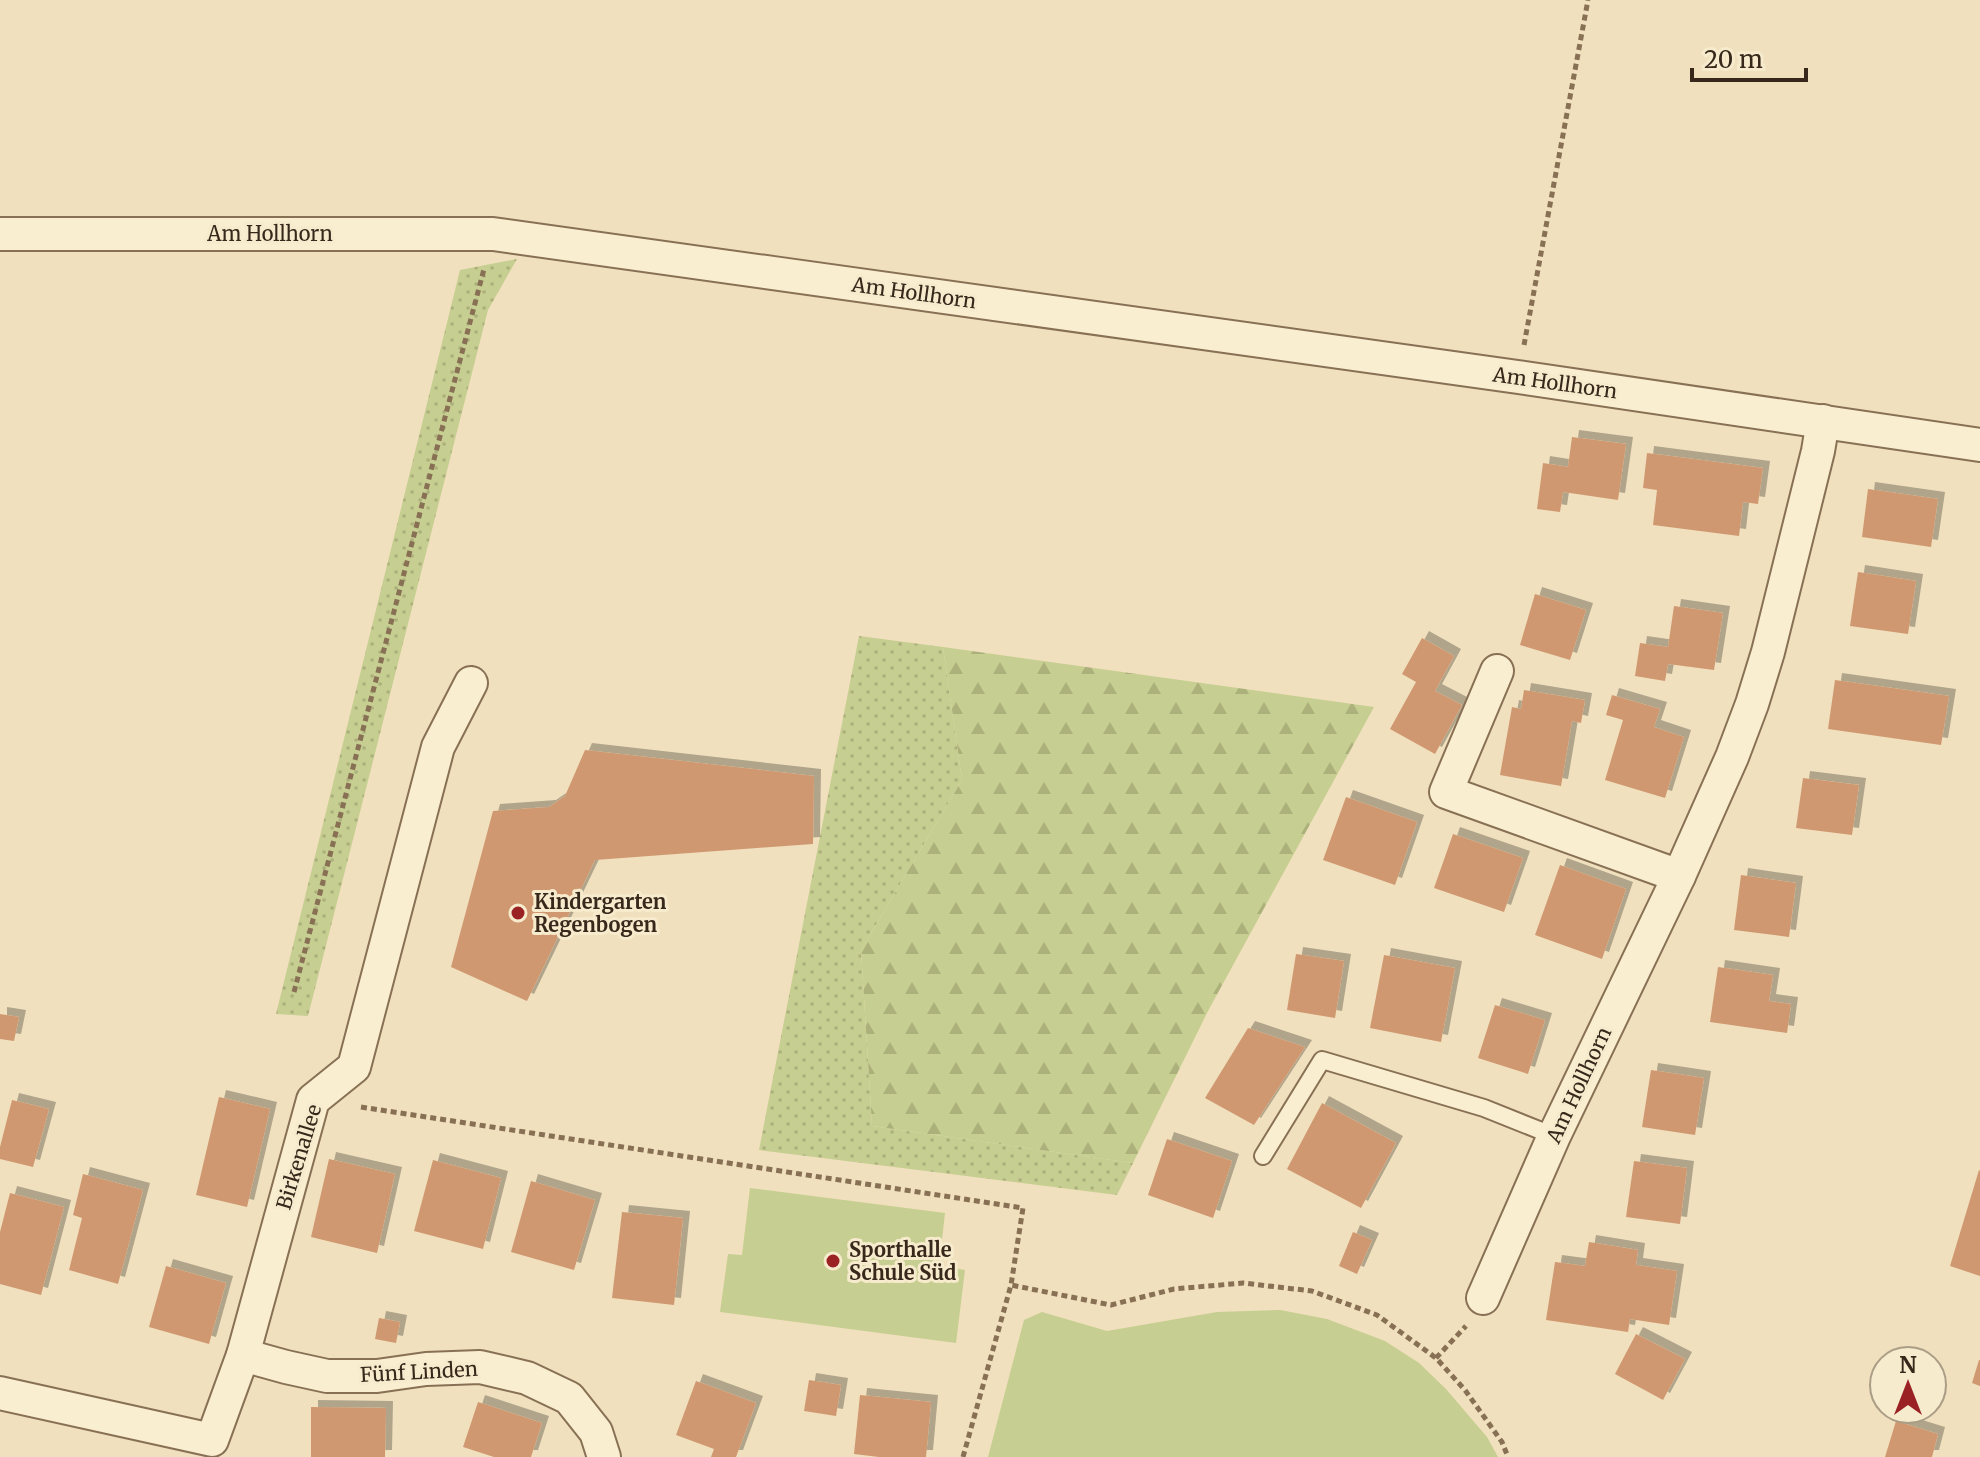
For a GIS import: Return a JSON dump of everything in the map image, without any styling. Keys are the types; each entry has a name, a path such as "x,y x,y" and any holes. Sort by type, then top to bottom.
{"street":[{"name":"Am Hollhorn","path":"0,234 493,234 1518,377 1980,445"},
{"name":"Am Hollhorn","path":"1483,1298 1554,1136 1679,876 1726,770 1756,691 1784,595 1823,421"},
{"path":"1497,671 1446,792 1679,876"},
{"name":"Birkenallee","path":"0,1393 210,1448 243,1355 313,1100 354,1067 438,747 471,683"},
{"name":"Fünf Linden","path":"243,1355 327,1376 377,1376 426,1369 480,1367 527,1378 569,1398 596,1432 604,1457"}],"lane":[{"path":"1263,1156 1322,1060 1484,1108 1554,1136"}],"path":[{"path":"1518,377 1588,0"},
{"path":"294,992 493,234"},
{"path":"313,1100 1023,1208 1011,1285 963,1457"},
{"path":"1011,1285 1111,1305 1174,1289 1243,1283 1312,1291 1377,1315 1436,1358 1465,1390 1502,1442 1508,1457"}],"green space":[{"path":"517,259 488,310 308,1016 276,1014 460,270"},
{"path":"859,636 943,647 962,780 861,950 872,1126 1133,1163 1117,1195 759,1150"},
{"path":"943,647 1374,707 1208,1011 1133,1163 872,1126 861,950 962,780"},
{"name":"Sporthalle Schule Süd","path":"750,1188 945,1213 939,1266 965,1270 956,1343 720,1312 728,1254 742,1255"},
{"path":"1280,1310 1327,1319 1385,1341 1419,1363 1487,1437 1498,1457 988,1457 1024,1320 1042,1312 1107,1331 1217,1312"}],"building":[{"path":"1572,437 1626,444 1618,500 1563,492 1560,512 1537,509 1543,463 1568,467"},
{"path":"1647,453 1763,468 1758,504 1743,502 1739,536 1653,525 1657,490 1643,488"},
{"path":"1868,489 1938,499 1931,547 1862,537"},
{"path":"1858,572 1916,581 1908,634 1850,626"},
{"path":"1535,594 1586,610 1570,660 1520,645"},
{"path":"1674,606 1723,613 1714,670 1668,664 1665,681 1635,676 1640,643 1668,647"},
{"path":"1422,638 1454,656 1435,691 1462,705 1435,754 1390,729 1416,682 1402,674"},
{"path":"1835,680 1949,696 1941,745 1828,729"},
{"path":"1524,690 1585,700 1581,723 1572,721 1561,786 1500,775 1512,707 1521,709"},
{"path":"1612,695 1660,709 1654,727 1684,737 1665,798 1605,780 1623,720 1606,715"},
{"name":"Kindergarten Regenbogen","path":"585,750 814,776 813,844 595,860 527,1001 451,967 493,811 549,807 565,796"},
{"path":"1803,778 1859,785 1852,835 1796,828"},
{"path":"1346,797 1417,822 1395,885 1323,860"},
{"path":"1453,834 1523,858 1504,912 1434,888"},
{"path":"1560,865 1626,889 1602,959 1535,935"},
{"path":"1741,875 1796,883 1789,937 1734,930"},
{"path":"1296,954 1344,961 1335,1018 1287,1010"},
{"path":"1384,955 1455,968 1441,1042 1370,1028"},
{"path":"1718,967 1773,975 1769,1001 1791,1004 1787,1033 1710,1022"},
{"path":"1495,1005 1545,1020 1528,1074 1478,1058"},
{"path":"0,1014 19,1017 14,1041 0,1039"},
{"path":"1248,1028 1305,1047 1254,1125 1205,1098"},
{"path":"1651,1070 1704,1078 1695,1135 1642,1127"},
{"path":"219,1097 270,1109 247,1207 196,1195"},
{"path":"12,1100 49,1109 33,1167 0,1159"},
{"path":"1322,1103 1396,1143 1361,1208 1287,1169"},
{"path":"1167,1139 1232,1161 1213,1218 1148,1195"},
{"path":"329,1159 395,1174 377,1253 311,1237"},
{"path":"433,1160 501,1178 483,1249 414,1231"},
{"path":"1634,1161 1687,1168 1680,1224 1626,1217"},
{"path":"1980,1171 1980,1276 1950,1266"},
{"path":"83,1174 143,1190 118,1284 69,1270 82,1218 73,1215"},
{"path":"531,1181 595,1200 574,1270 511,1252"},
{"path":"10,1193 64,1207 41,1295 0,1284 0,1232"},
{"path":"622,1212 683,1218 674,1305 612,1298"},
{"path":"1353,1232 1372,1240 1357,1274 1339,1266"},
{"path":"1589,1242 1638,1250 1636,1265 1677,1271 1669,1325 1630,1319 1628,1332 1546,1320 1555,1262 1585,1266"},
{"path":"166,1266 226,1283 209,1344 149,1327"},
{"path":"379,1318 400,1322 396,1343 375,1339"},
{"path":"1636,1334 1685,1359 1663,1400 1615,1374"},
{"path":"1980,1360 1980,1386 1972,1383"},
{"path":"809,1380 841,1385 836,1416 804,1411"},
{"path":"696,1381 756,1403 736,1457 711,1457 714,1449 676,1435"},
{"path":"860,1395 931,1402 926,1457 854,1454"},
{"path":"478,1402 542,1423 531,1457 494,1457 463,1447"},
{"path":"311,1407 386,1408 385,1457 311,1457"},
{"path":"1895,1425 1909,1425 1938,1434 1932,1457 1885,1457"}],"place":[{"name":"Kindergarten Regenbogen","path":"518,913"},
{"name":"Sporthalle Schule Süd","path":"833,1261"}]}
